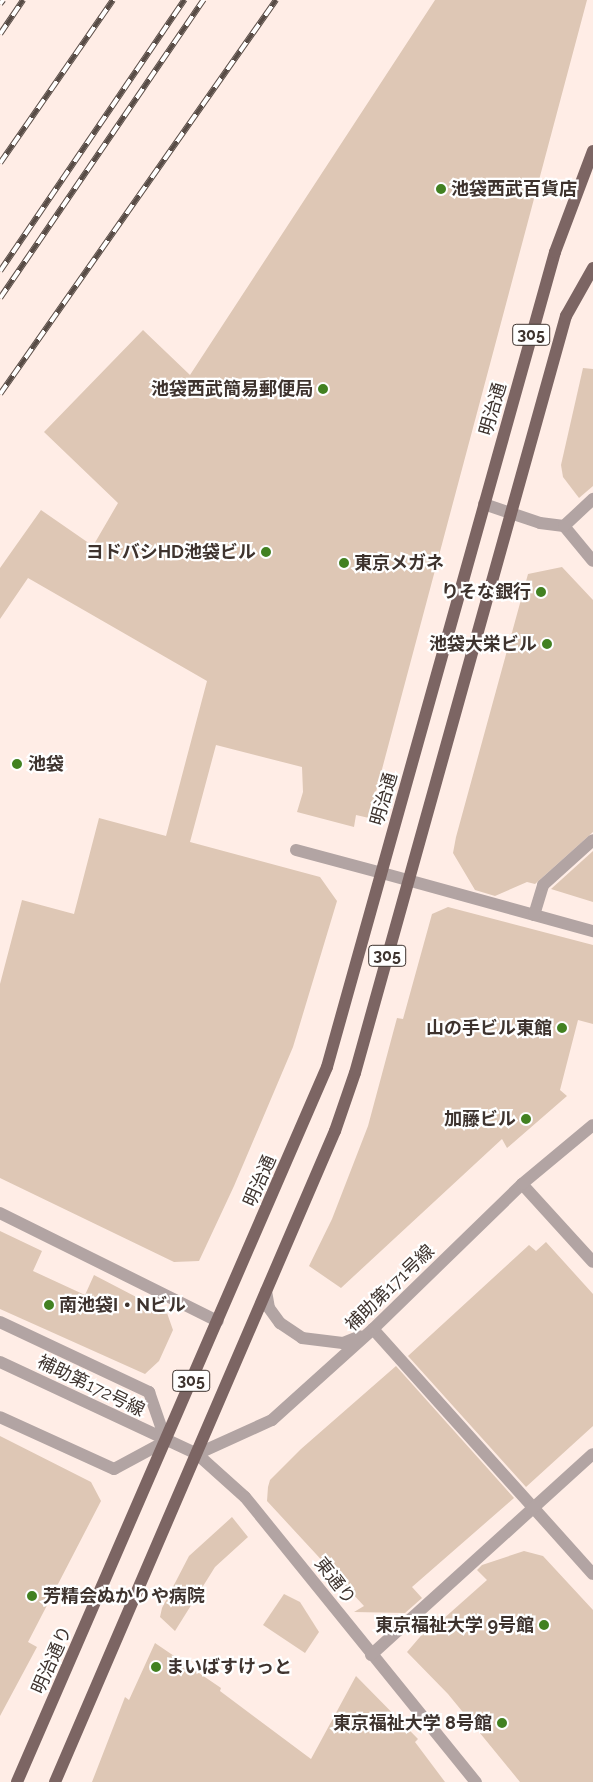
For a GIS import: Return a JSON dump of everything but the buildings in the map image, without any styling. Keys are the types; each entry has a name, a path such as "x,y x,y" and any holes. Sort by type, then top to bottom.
{"main road":[{"name":"明治通","path":"166,1441 327,1067 566,215 593,151"},
{"name":"305","path":"55,1782 335,1131 409,881 566,316 593,268"},
{"name":"明治通り","path":"17,1782 166,1441"}],"street":[{"path":"564,526 593,500"},
{"path":"484,504 512,514 564,526 593,561"},
{"path":"534,915 543,884 593,840"},
{"path":"296,850 593,931"},
{"name":"補助第171号線","path":"197,1454 272,1420 373,1330 522,1184 593,1125"},
{"path":"522,1184 593,1262"},
{"path":"0,1214 218,1321"},
{"path":"266,1291 270,1308 280,1323 302,1338 343,1343 373,1330 593,1574"},
{"path":"0,1322 149,1392 166,1441 114,1468 0,1417"},
{"name":"補助第172号線","path":"0,1362 197,1454"},
{"name":"東通り","path":"197,1454 245,1497 371,1655 476,1782"},
{"path":"371,1655 593,1454"}],"railway":[{"path":"0,4 3,0"},
{"path":"0,34 23,0"},
{"path":"0,163 113,0"},
{"path":"0,271 184,0"},
{"path":"0,298 203,0"},
{"path":"0,394 276,0"}],"place":[{"name":"池袋西武百貨店","path":"441,189"},
{"name":"池袋西武簡易郵便局","path":"323,389"},
{"name":"ヨドバシHD池袋ビル","path":"266,552"},
{"name":"東京メガネ","path":"344,563"},
{"name":"りそな銀行","path":"541,592"},
{"name":"池袋大栄ビル","path":"547,644"},
{"name":"池袋","path":"17,764"},
{"name":"山の手ビル東館","path":"562,1028"},
{"name":"加藤ビル","path":"526,1119"},
{"name":"南池袋I・Nビル","path":"49,1305"},
{"name":"芳精会ぬかりや病院","path":"32,1596"},
{"name":"東京福祉大学 9号館","path":"544,1625"},
{"name":"まいばすけっと","path":"156,1667"},
{"name":"東京福祉大学 8号館","path":"502,1723"}]}
